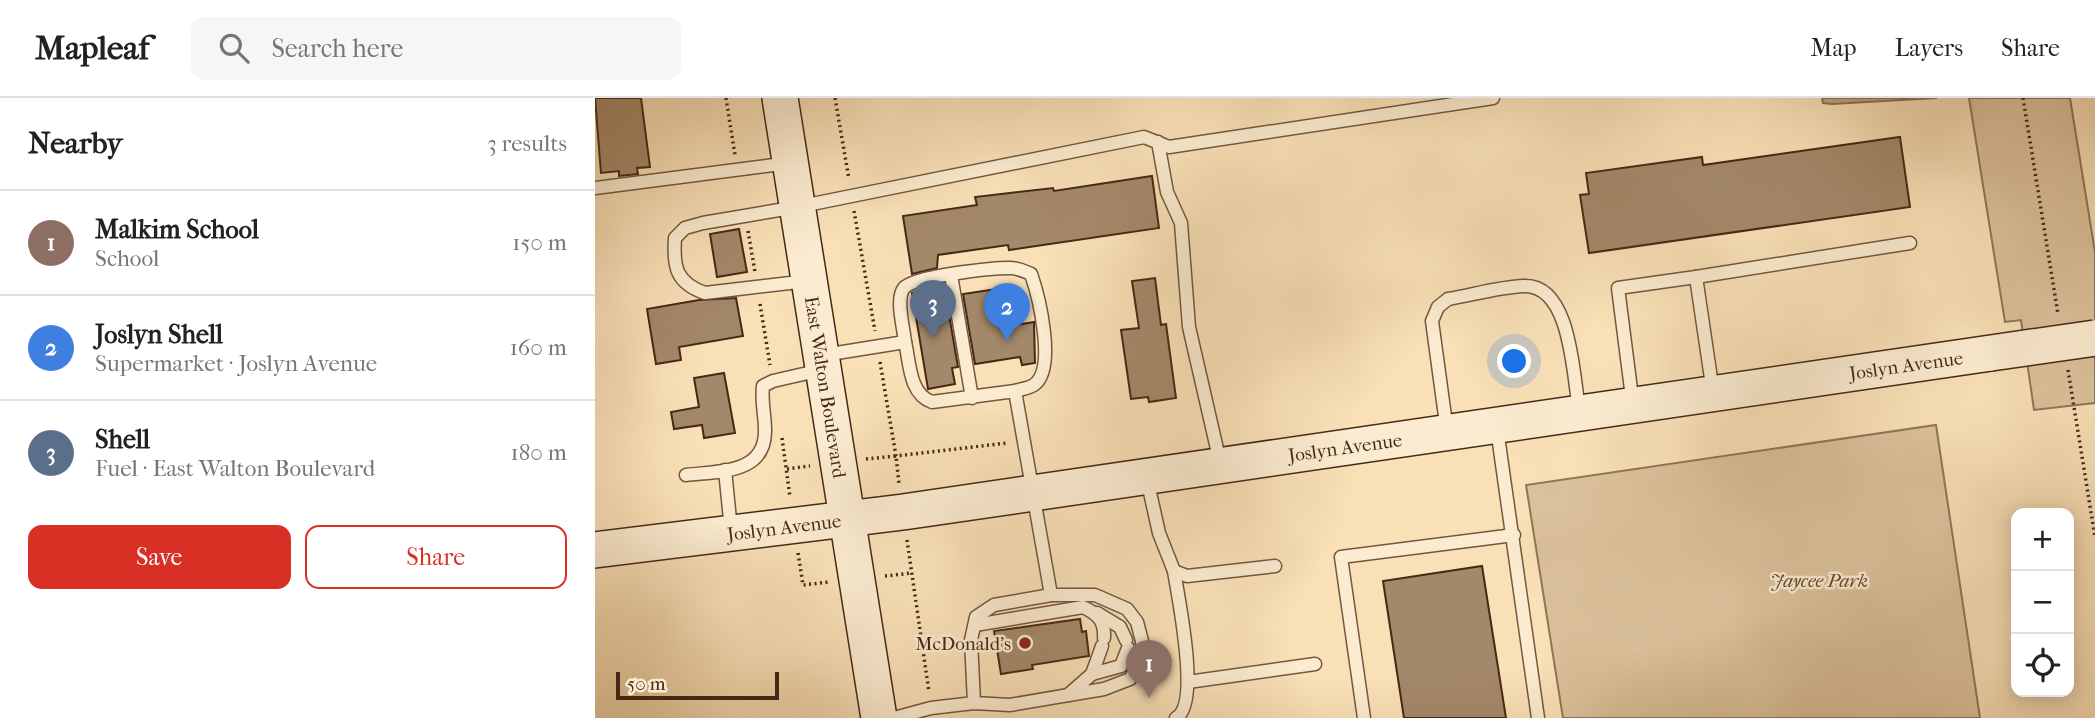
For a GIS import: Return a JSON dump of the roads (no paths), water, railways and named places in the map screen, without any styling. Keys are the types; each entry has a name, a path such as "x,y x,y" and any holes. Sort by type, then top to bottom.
{"main road":[{"name":"East Walton Boulevard","path":"786,99 790,163 879,718"},
{"name":"Joslyn Avenue","path":"595,550 903,512 2095,338"}],"lane":[{"path":"809,281 705,293 692,288 680,278 674,253 675,238 685,228 1144,137 1169,147 1493,98"},
{"path":"1157,142 1167,192 1181,223 1189,327 1220,466"},
{"path":"595,188 790,163"},
{"path":"1633,405 1618,288 1910,243"},
{"path":"1011,268 1031,274 1047,360 1044,372 1034,386 972,398 932,402 921,399 916,391 905,342 900,297 904,288 915,282 951,275 1011,268"},
{"path":"951,275 972,398"},
{"path":"1696,276 1713,394"},
{"path":"1447,432 1432,321 1438,307 1448,299 1525,286 1545,290 1558,305 1579,413"},
{"path":"686,475 744,467 757,460 765,445 763,386 822,363 905,342"},
{"path":"1015,391 1051,595"},
{"path":"1496,425 1514,535 1538,718"},
{"path":"725,470 731,534"},
{"path":"1146,476 1159,533 1174,571 1188,682 1186,702 1181,715 1176,718"},
{"path":"1364,718 1341,557 1514,535"},
{"path":"1174,571 1187,576 1275,566"},
{"path":"894,718 931,708 974,702 1010,705 1104,689 1131,679 1142,661 1142,641 1137,622 1127,609 1114,600 1095,595 1051,595 994,605 976,617 971,640 974,702"},
{"path":"975,625 1083,607 1120,627 1127,644 1121,666 1092,674 1067,695"},
{"path":"1092,674 1103,642 1104,628 1097,613"},
{"path":"1188,682 1315,664"}],"place":[{"name":"Shell","path":"933,338"},
{"name":"Joslyn Shell","path":"1007,341"},
{"name":"McDonald's","path":"1025,643"},
{"name":"Malkim School","path":"1149,698"}],"park label":[{"name":"Jaycee Park","path":"1819,580"}]}
